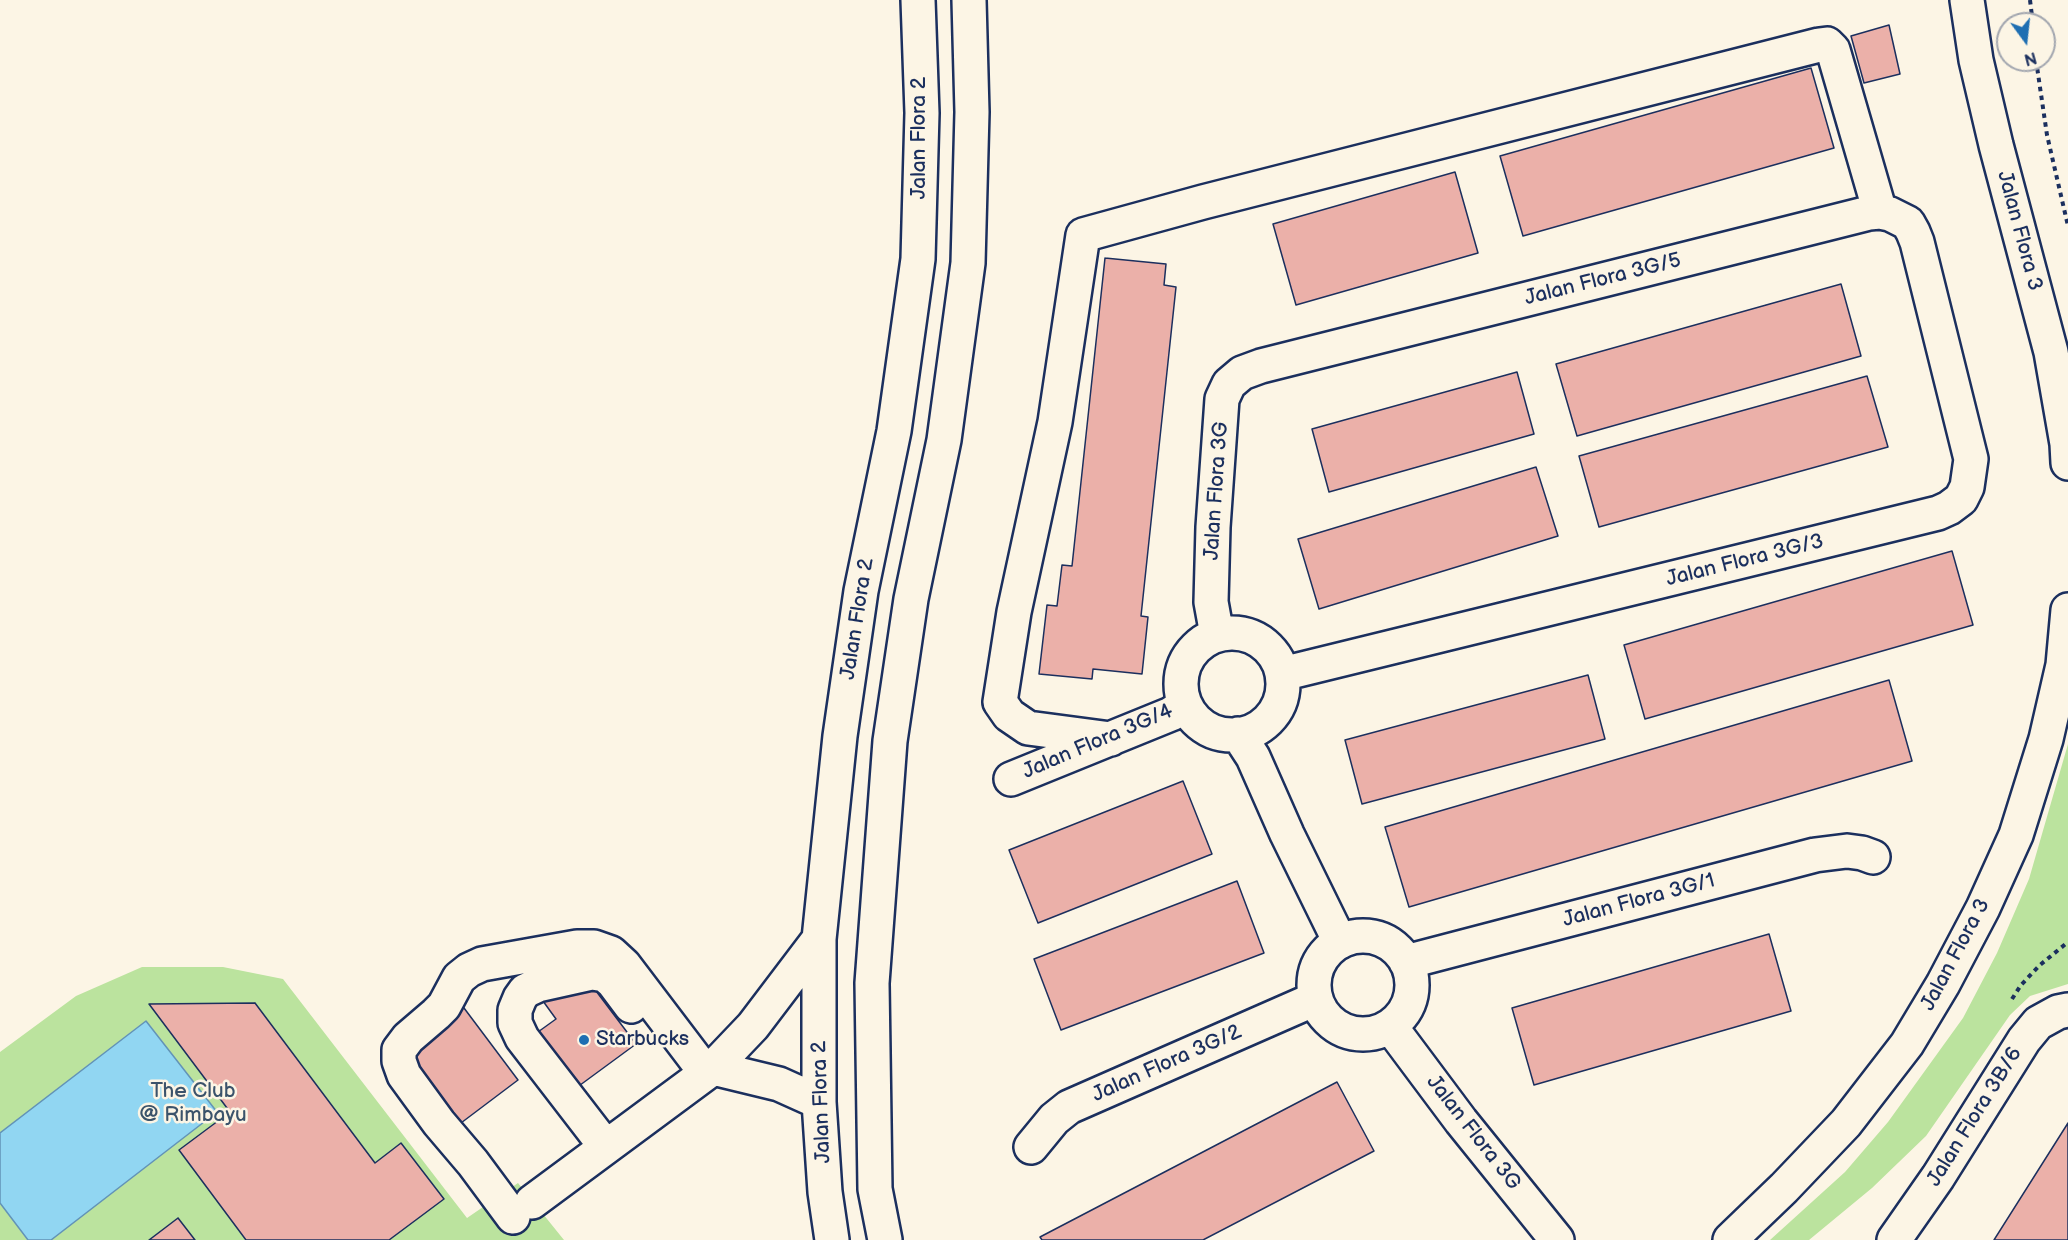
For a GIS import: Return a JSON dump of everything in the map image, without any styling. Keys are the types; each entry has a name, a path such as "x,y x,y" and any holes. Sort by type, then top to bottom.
{"street":[{"name":"Jalan Flora 2","path":"832,1240 825,1192 819,1102 819,939 840,736 861,591 894,431 918,259 922,113 918,0"},
{"path":"885,1240 875,1189 872,983 890,741 911,599 944,440 969,263 972,112 969,0"},
{"name":"Jalan Flora 3","path":"1967,0 1976,60 1996,145 2051,352 2068,450"},
{"path":"1111,739 1028,728 1009,715 1000,702 1014,612 1055,422 1083,235 1226,196 1827,44 1833,50 1880,212"},
{"name":"Jalan Flora 3G/3","path":"1282,674 1938,513 1961,499 1967,487 1971,459 1913,232 1908,224 1890,214 1880,212"},
{"name":"Jalan Flora 3G/5","path":"1261,366 1880,212"},
{"name":"Jalan Flora 3G","path":"1216,635 1210,602 1222,399 1229,384 1242,373 1261,366"},
{"name":"Jalan Flora 3","path":"1730,1240 1846,1123 1907,1044 1948,975 1983,908 2016,836 2046,739 2063,665 2068,610"},
{"path":"1245,634 1258,640 1273,655 1282,674 1283,688 1280,701 1273,713 1264,723 1239,734 1213,731 1192,716 1181,693 1183,669 1196,648 1216,635 1245,634"},
{"name":"Jalan Flora 3G/4","path":"1011,779 1172,714 1185,705"},
{"path":"1239,734 1253,757 1287,834 1340,942"},
{"name":"Jalan Flora 3G/1","path":"1406,962 1815,855 1847,852 1862,853 1873,857"},
{"path":"1354,937 1370,937 1385,941 1397,950 1406,962 1411,973 1410,997 1406,1009 1390,1026 1376,1032 1361,1034 1346,1031 1333,1024 1322,1013 1315,999 1313,986 1315,973 1328,949 1340,942 1354,937"},
{"path":"703,1075 624,965 611,953 594,947 577,947 482,964 469,969 459,978 444,1006 408,1038 399,1050 399,1061 404,1075 432,1113 473,1163 523,1209 703,1075 753,1026 819,939"},
{"path":"606,1147 522,1038 515,1023 515,1010 525,991 538,985 592,973 605,975 703,1075 779,1083 819,1102"},
{"name":"Jalan Flora 3G/2","path":"1031,1147 1054,1119 1069,1107 1315,999"},
{"name":"Jalan Flora 3B/6","path":"1894,1240 1938,1177 2024,1040 2038,1023 2058,1012 2068,1010"},
{"name":"Jalan Flora 3G","path":"1390,1026 1461,1120 1557,1240"}],"path":[{"path":"2038,72 2047,135 2068,226"}],"green space":[{"path":"2068,744 2068,984 2030,996 2010,1015 1926,1136 1872,1188 1809,1240 1770,1240 1845,1172 1888,1122 1963,1018 1997,953 2029,879"},
{"name":"The Club @ Rimbayu","path":"142,967 223,967 283,979 467,1218 518,1183 564,1240 0,1240 0,1052 76,996"}],"water":[{"path":"146,1021 217,1112 51,1240 28,1240 0,1203 0,1133"}],"building":[{"path":"1889,25 1900,74 1864,83 1851,36"},
{"path":"1811,68 1834,148 1523,236 1500,156"},
{"path":"1455,172 1478,253 1296,305 1273,224"},
{"path":"1105,258 1166,264 1164,285 1176,287 1141,616 1148,617 1142,674 1093,669 1092,679 1039,674 1047,605 1057,606 1062,565 1072,566"},
{"path":"1841,284 1861,356 1577,436 1556,364"},
{"path":"1517,372 1534,434 1329,492 1312,429"},
{"path":"1867,376 1888,447 1599,527 1579,456"},
{"path":"1536,467 1558,536 1319,609 1298,539"},
{"path":"1952,551 1973,625 1645,719 1624,645"},
{"path":"1588,675 1605,739 1362,804 1345,740"},
{"path":"1889,680 1912,761 1409,907 1385,827"},
{"path":"1183,781 1212,854 1038,923 1009,850"},
{"path":"1237,881 1264,953 1061,1030 1034,959"},
{"path":"1769,934 1791,1011 1534,1085 1512,1008"},
{"name":"Starbucks","path":"590,983 636,1044 572,1091 531,1037 556,1019 535,990"},
{"path":"255,1003 375,1163 401,1143 444,1199 389,1240 246,1240 179,1150 230,1112 149,1004"},
{"path":"461,1004 518,1080 453,1129 412,1075 421,1068 405,1046"},
{"path":"1337,1082 1374,1151 1203,1240 1042,1240 1040,1237"},
{"path":"2068,1123 2068,1240 1994,1240"},
{"path":"178,1218 195,1240 149,1240"}],"place":[{"name":"Starbucks","path":"584,1040"}]}
